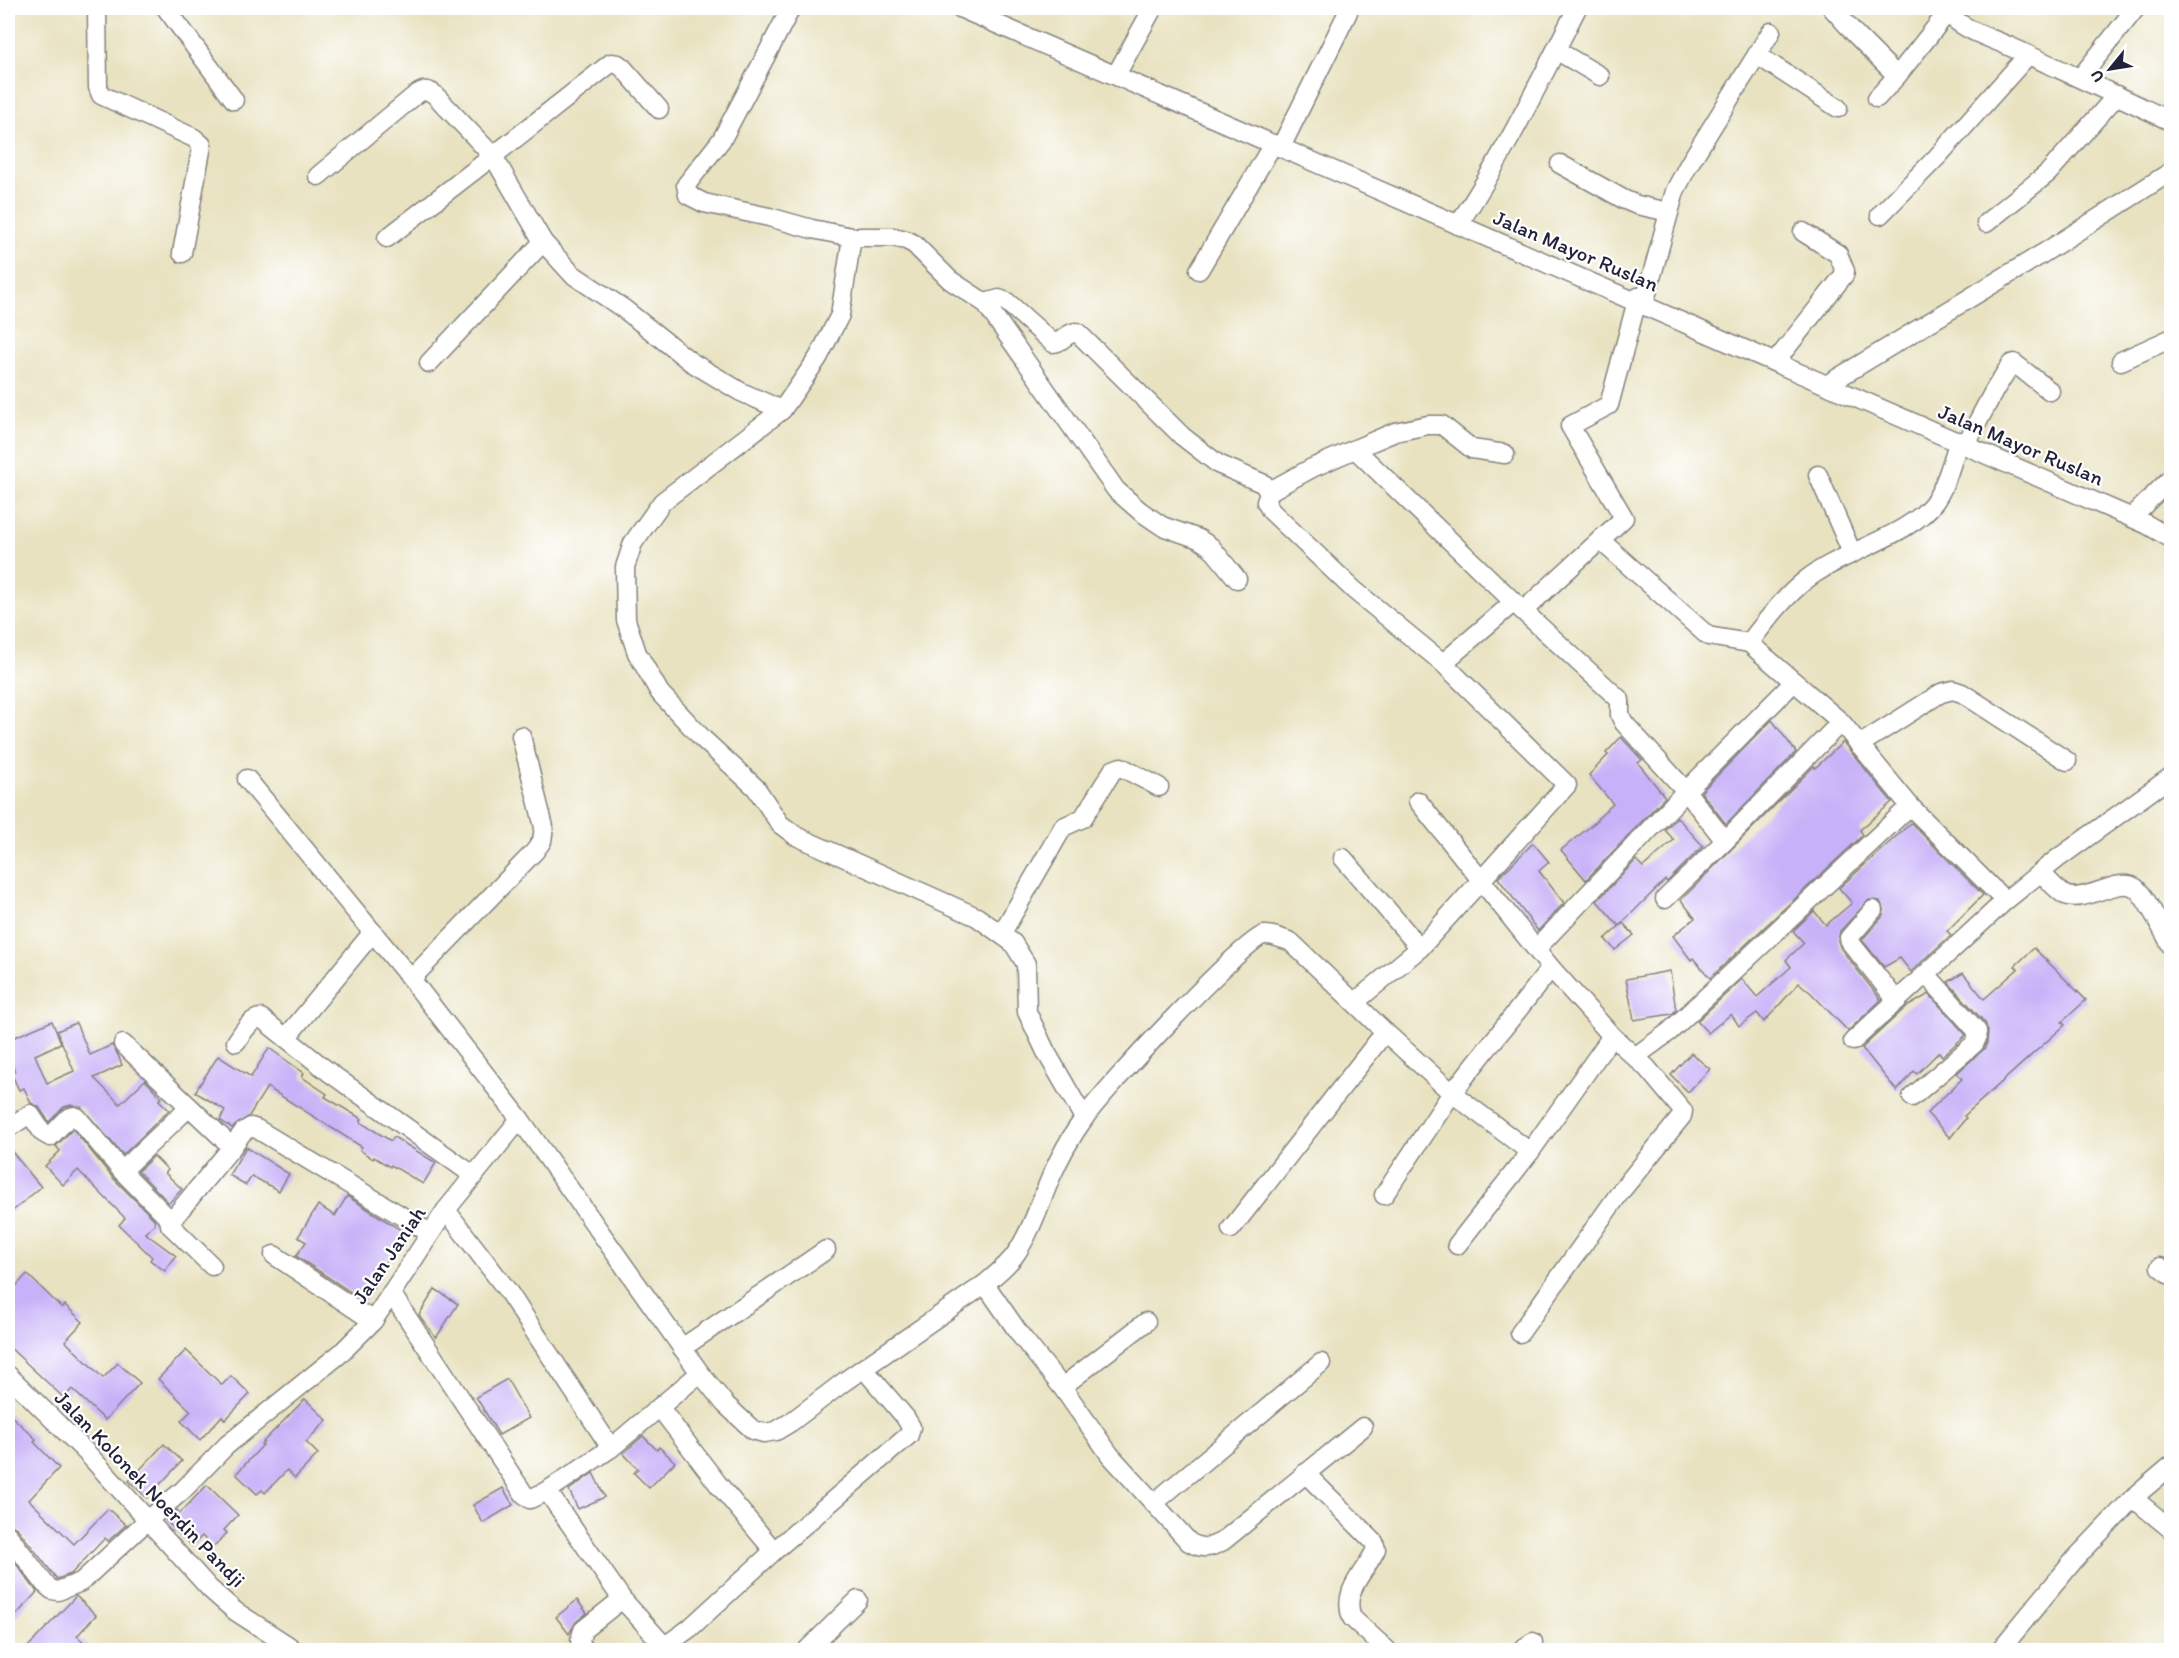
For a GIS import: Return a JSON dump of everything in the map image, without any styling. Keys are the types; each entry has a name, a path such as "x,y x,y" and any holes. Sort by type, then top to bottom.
{"street":[{"path":"97,8 98,87 101,95 194,138 202,145 182,253"},
{"path":"166,8 234,100"},
{"path":"791,8 722,138 686,185 686,191 695,200 704,203 769,217 812,230 852,237 894,237 914,244 950,280 985,303 1116,490 1140,512 1162,526 1199,539 1210,547 1236,579"},
{"name":"Jalan Mayor Ruslan","path":"960,8 1458,225 1641,301 1868,403 2132,517 2172,539"},
{"path":"1116,75 1153,8"},
{"path":"1458,225 1506,146 1577,8"},
{"path":"1832,8 1897,76"},
{"path":"2080,78 2136,8"},
{"path":"1199,270 1277,146 1346,9"},
{"path":"1877,98 1897,76 1945,10 1963,27 2080,78 2172,122"},
{"path":"1443,663 1518,607 1616,528 1624,518 1570,426 1609,405 1675,191 1689,164 1771,32"},
{"path":"1556,50 1600,76"},
{"path":"1757,55 1838,108"},
{"path":"1880,215 1937,157 2028,55"},
{"path":"387,238 611,63 618,64 659,110"},
{"path":"318,176 422,91 429,90 493,156 543,242 572,274 624,309 713,377 782,410"},
{"path":"1986,224 2048,173 2117,95"},
{"path":"1560,164 1625,200 1669,212"},
{"path":"1828,384 2042,254 2172,171"},
{"path":"1776,361 1845,271 1838,254 1803,232"},
{"path":"852,237 840,315 818,358 782,410 662,502 633,543 625,567 626,620 637,653 660,693 703,739 756,788 780,824 796,836 977,917 1013,943 1026,964 1027,1011 1046,1052 1084,1118"},
{"path":"429,363 543,242"},
{"path":"985,303 999,299 1007,302 1053,344 1077,332 1182,436 1218,464 1264,484 1268,492 1266,502 1271,511 1354,590 1443,663 1567,784 1420,948 1355,1002"},
{"path":"2121,361 2172,338"},
{"path":"1749,643 1784,599 1808,578 1904,526 1925,512 1935,501 1962,443 2011,364 2014,363 2050,391"},
{"path":"1268,492 1312,468 1395,432 1437,424 1448,429 1472,449 1505,454"},
{"path":"1355,449 1518,607 1620,700 1620,715 1624,723 1686,791 1725,841"},
{"path":"1818,475 1852,553"},
{"path":"2132,517 2172,477"},
{"path":"1600,540 1708,636 1749,643 1841,722 1910,806 2005,901"},
{"path":"1537,948 1686,791 1794,682"},
{"path":"1859,745 1941,693 1953,690 1962,693 2067,762"},
{"path":"1665,898 1725,841 1841,722"},
{"path":"411,979 536,851 542,841 544,827 521,736"},
{"path":"1002,933 1063,827 1083,818 1113,770 1121,767 1159,787"},
{"path":"1853,1041 2005,901 2172,776"},
{"path":"247,779 411,979 520,1119 700,1373 725,1404 753,1430 776,1431 791,1422 985,1284 1014,1256 1038,1210 1052,1174 1084,1118 1101,1094 1196,997 1258,938 1265,935 1277,936 1291,942 1452,1093 1530,1152"},
{"path":"1418,801 1551,968 1612,1036 1636,1056 1683,1111 1682,1116 1621,1191 1520,1333"},
{"path":"1636,1056 1669,1032 1910,806"},
{"path":"1343,858 1420,948"},
{"path":"2041,873 2066,895 2077,896 2124,885 2134,887 2141,894 2172,947"},
{"path":"1873,910 1852,932 1850,942 1897,1001"},
{"path":"286,1038 373,932"},
{"path":"1384,1195 1452,1093 1551,968"},
{"path":"1912,1097 1974,1044 1977,1038 1977,1032 1926,974"},
{"path":"236,1042 250,1022 261,1018 330,1073 473,1175"},
{"path":"1232,1229 1385,1032"},
{"path":"1457,1245 1530,1152 1612,1036"},
{"path":"123,1044 232,1147"},
{"path":"122,1171 189,1107"},
{"path":"8,1128 30,1114 43,1133 50,1137 68,1118 74,1116 81,1121 122,1171 171,1221 175,1231 212,1266"},
{"name":"Jalan Janiah","path":"8,1536 52,1590 58,1592 81,1582 183,1490 227,1445 342,1353 373,1321 446,1210 520,1119"},
{"path":"171,1221 243,1132 251,1127 430,1233"},
{"path":"446,1210 507,1290 611,1448"},
{"path":"682,1348 826,1250"},
{"path":"274,1255 373,1321"},
{"path":"985,1284 1110,1455 1189,1542 1199,1548 1210,1548 1223,1541 1363,1427"},
{"path":"391,1293 524,1494 530,1499 547,1491 611,1448 700,1373"},
{"path":"1062,1387 1146,1322"},
{"path":"1154,1503 1321,1363"},
{"path":"547,1491 622,1599 666,1648 909,1435 910,1427 904,1417 864,1369"},
{"name":"Jalan Kolonek Noerdin Pandji","path":"8,1375 87,1453 210,1589 235,1611 293,1650"},
{"path":"660,1408 718,1484 774,1551"},
{"path":"2000,1650 2075,1559 2133,1498 2172,1466"},
{"path":"1305,1473 1374,1542 1376,1549 1355,1582 1350,1595 1349,1610 1352,1618 1387,1650"},
{"path":"2133,1498 2172,1530"},
{"path":"583,1650 580,1635 583,1630 622,1599"},
{"path":"807,1650 858,1600"}],"building":[{"path":"1772,720 1796,752 1726,824 1701,792"},
{"path":"1621,737 1642,760 1638,763 1665,797 1586,880 1561,850 1598,820 1613,804 1589,775"},
{"path":"1843,742 1892,802 1860,830 1863,835 1710,978 1693,958 1691,960 1673,936 1695,918 1681,900 1814,766 1815,768"},
{"path":"1677,817 1703,846 1619,926 1597,901 1636,860 1643,867 1674,840 1665,830"},
{"path":"1911,823 1983,895 1947,931 1951,935 1911,972 1900,958 1884,967 1862,940 1882,917 1884,911 1880,901 1869,900 1840,931 1838,941 1841,949 1881,1000 1848,1031 1799,983 1764,1022 1757,1013 1739,1026 1731,1014 1708,1033 1697,1021 1742,979 1757,997 1791,967 1786,960 1804,943 1793,931 1814,911 1826,925 1852,903 1839,888"},
{"path":"1533,843 1549,862 1539,871 1564,903 1538,931 1498,878"},
{"path":"1623,923 1634,935 1615,950 1605,939"},
{"path":"2034,948 2086,1000 2062,1022 2065,1025 1964,1116 1966,1118 1950,1138 1927,1113 1962,1079 1957,1073 1984,1049 1988,1031 1985,1023 1948,982 1963,973 1984,999 2018,969 2015,966"},
{"path":"1670,971 1676,1010 1672,1014 1634,1020 1626,979"},
{"path":"1929,994 1966,1035 1942,1056 1939,1052 1917,1074 1914,1071 1897,1091 1862,1048 1905,1008"},
{"path":"52,1021 61,1043 35,1055 47,1083 74,1071 57,1031 76,1023 90,1055 112,1045 118,1055 122,1065 94,1078 120,1104 145,1080 162,1098 159,1100 169,1110 123,1155 81,1107 71,1105 64,1107 49,1122 39,1107 31,1103 24,1088 19,1090 11,1073 15,1072 8,1055 8,1040"},
{"path":"269,1048 304,1073 302,1077 327,1094 325,1097 362,1119 360,1122 391,1141 394,1137 436,1163 423,1184 391,1165 390,1167 374,1157 373,1159 360,1150 362,1147 267,1087 249,1116 232,1128 220,1120 225,1110 195,1092 218,1056 251,1077"},
{"path":"1691,1053 1710,1069 1688,1092 1671,1075"},
{"path":"73,1129 113,1178 154,1219 155,1223 145,1233 176,1256 165,1271 150,1260 152,1257 119,1225 125,1218 78,1170 63,1185 45,1166 60,1151 56,1146"},
{"path":"8,1147 41,1187 8,1215"},
{"path":"246,1147 289,1174 279,1191 252,1176 246,1185 229,1175"},
{"path":"154,1156 168,1170 165,1173 182,1189 169,1203 138,1171"},
{"path":"347,1196 404,1232 364,1301 296,1256 306,1242 298,1237 318,1205 335,1216"},
{"path":"27,1274 62,1308 65,1305 83,1322 65,1341 103,1378 118,1363 140,1383 105,1420 72,1389 64,1398 8,1346 8,1295"},
{"path":"435,1289 458,1304 436,1338 419,1315"},
{"path":"186,1350 222,1385 231,1376 250,1394 225,1420 222,1416 200,1440 181,1421 191,1411 158,1379"},
{"path":"507,1379 529,1418 499,1435 476,1397"},
{"path":"305,1399 327,1420 306,1442 318,1454 295,1478 287,1470 265,1493 262,1490 257,1494 236,1474 263,1445 261,1444"},
{"path":"8,1413 36,1439 34,1442 59,1468 29,1500 74,1544 108,1509 126,1525 108,1541 105,1538 71,1574 57,1579 17,1528 8,1524"},
{"path":"643,1436 657,1450 659,1447 675,1462 649,1488 634,1473 638,1469 623,1453"},
{"path":"164,1444 182,1461 147,1498 129,1481"},
{"path":"593,1473 605,1497 578,1509 569,1490"},
{"path":"207,1485 238,1515 224,1530 227,1533 213,1547 202,1536 192,1546 166,1521 177,1510 180,1513"},
{"path":"503,1488 513,1505 483,1523 473,1505"},
{"path":"8,1553 37,1592 8,1624"},
{"path":"76,1596 96,1615 77,1636 92,1650 25,1650"},
{"path":"577,1600 587,1613 576,1622 569,1634 556,1617"}]}
